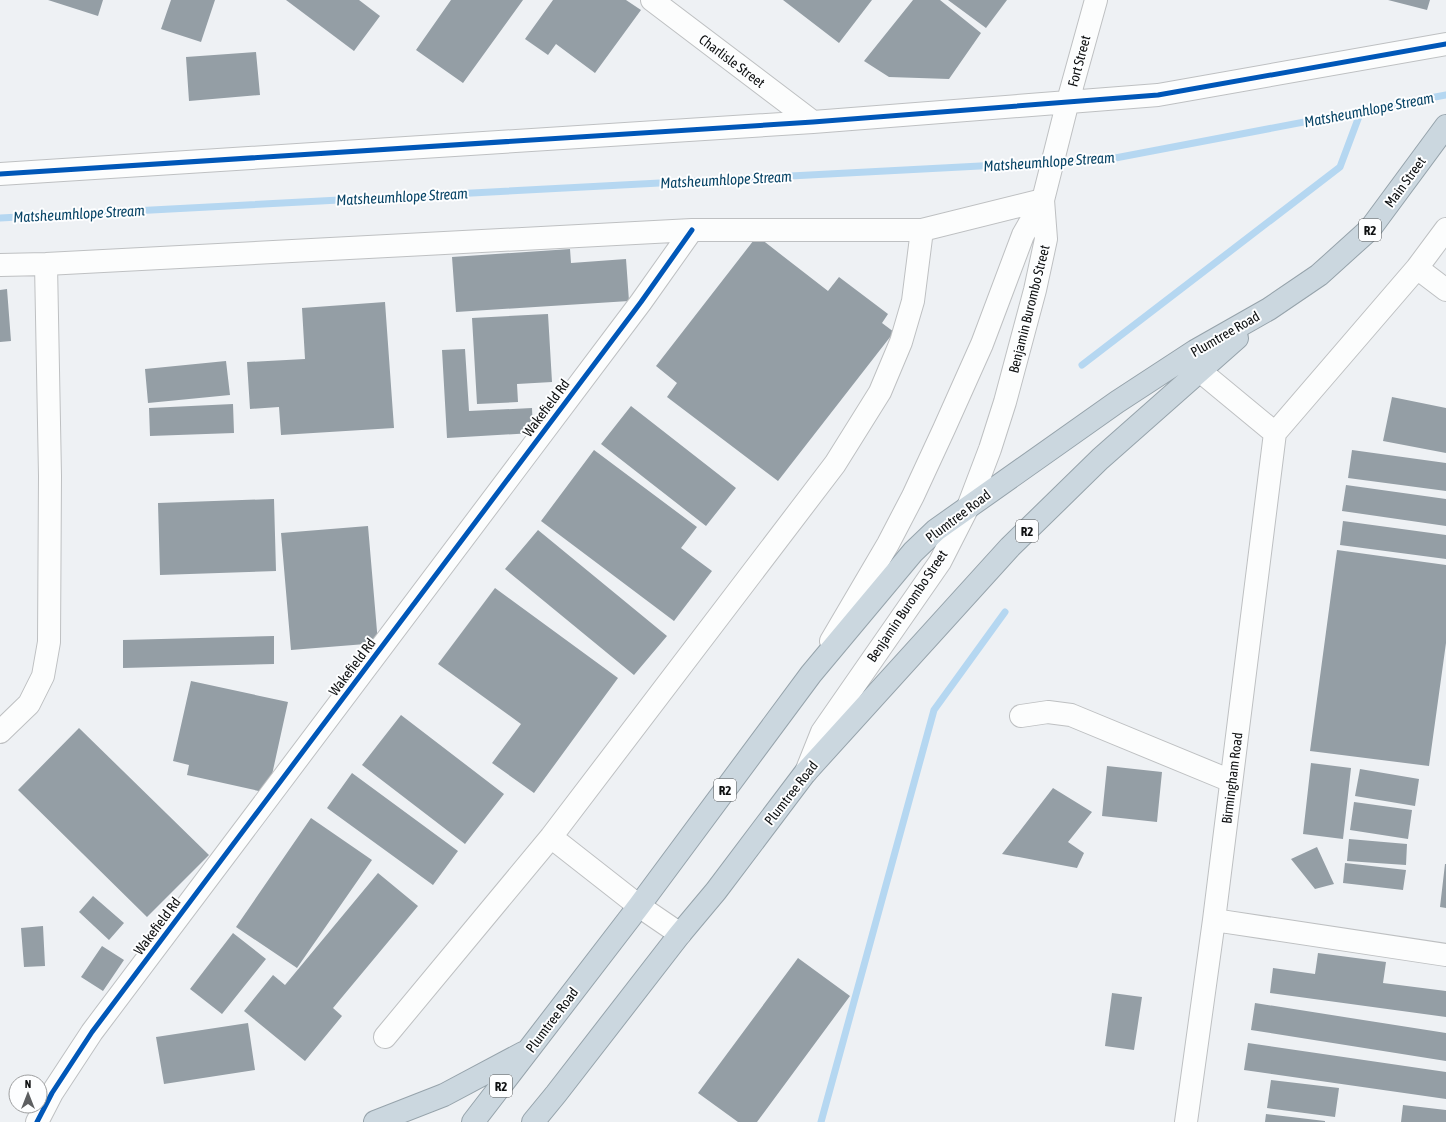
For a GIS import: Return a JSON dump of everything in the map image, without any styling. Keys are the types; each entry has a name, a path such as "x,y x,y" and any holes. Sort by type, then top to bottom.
{"highway":[{"name":"Main Street","path":"1269,309 1319,275 1370,229 1446,126"},
{"name":"Plumtree Road","path":"533,1122 680,934 716,891 806,773 1010,548 1100,459 1269,309"},
{"name":"Plumtree Road","path":"473,1122 639,906 811,674 913,552 936,530 1117,402 1195,352 1269,309"},
{"path":"375,1122 444,1095 529,1050"},
{"path":"547,1122 556,1094"}],"street":[{"name":"Charlisle Street","path":"652,0 813,122"},
{"name":"Fort Street","path":"1066,111 1096,0"},
{"path":"0,174 813,122 1066,111 1189,91 1355,59 1446,44"},
{"name":"Benjamin Burombo Street","path":"811,674 888,544 913,496 944,429 982,344 1023,235 1045,194 1066,111"},
{"path":"0,265 46,264 692,230 922,230 1045,194"},
{"name":"Benjamin Burombo Street","path":"806,773 822,732 940,562 968,507 990,449 1005,402 1037,284 1046,239 1045,194"},
{"path":"1200,370 1275,433 1417,268 1446,229"},
{"name":"Wakefield Rd","path":"37,1122 52,1093 92,1032 641,302 692,230"},
{"path":"385,1037 551,837 835,464 880,392 901,342 913,302 922,230"},
{"path":"0,732 29,704 43,676 49,642 50,476 46,264"},
{"path":"1417,268 1446,290"},
{"name":"Birmingham Road","path":"1186,1122 1214,920 1275,433"},
{"path":"1021,716 1048,712 1071,715 1231,781"},
{"path":"551,837 639,906 680,934"},
{"path":"1214,920 1446,955"}],"building":[{"path":"48,0 103,0 98,16"},
{"path":"171,0 215,0 201,42 161,29"},
{"path":"286,0 359,0 380,16 354,51"},
{"path":"451,0 523,0 463,83 416,50"},
{"path":"553,0 626,0 641,10 595,73 556,44 548,55 525,39"},
{"path":"783,0 872,0 839,43"},
{"path":"913,0 940,0 981,33 949,79 889,77 864,61"},
{"path":"948,0 1007,0 986,28"},
{"path":"1388,0 1430,0 1427,10"},
{"path":"256,52 260,95 189,101 186,57"},
{"path":"757,236 828,291 839,277 888,314 882,323 894,332 778,481 667,397 677,383 656,366"},
{"path":"570,249 571,263 626,259 629,301 456,312 452,257"},
{"path":"7,289 11,341 0,342 0,290"},
{"path":"385,302 394,428 281,435 279,407 250,409 247,362 305,359 302,308"},
{"path":"548,314 552,382 517,384 518,402 477,404 472,318"},
{"path":"465,349 469,411 532,408 533,433 447,438 442,350"},
{"path":"226,361 230,395 148,403 145,369"},
{"path":"1392,397 1446,408 1446,453 1383,441"},
{"path":"233,404 234,433 150,436 149,408"},
{"path":"631,406 736,488 706,526 601,444"},
{"path":"594,450 697,527 681,548 712,571 674,621 541,521"},
{"path":"1352,450 1446,463 1446,491 1348,478"},
{"path":"1346,485 1446,499 1446,526 1342,511"},
{"path":"274,499 276,571 160,575 158,503"},
{"path":"1343,521 1446,535 1446,559 1340,545"},
{"path":"368,526 378,643 291,650 281,533"},
{"path":"538,530 667,636 634,675 505,569"},
{"path":"1337,550 1446,565 1446,643 1429,766 1310,751"},
{"path":"495,588 618,678 534,793 492,763 521,724 438,664"},
{"path":"274,636 274,664 123,668 123,640"},
{"path":"191,681 288,702 268,793 187,775 189,765 173,761"},
{"path":"401,715 504,794 465,844 362,765"},
{"path":"79,728 209,855 147,917 18,790"},
{"path":"1311,763 1351,768 1343,839 1303,834"},
{"path":"1107,766 1162,772 1157,822 1102,816"},
{"path":"1360,769 1419,779 1415,806 1355,796"},
{"path":"352,773 458,851 433,885 327,808"},
{"path":"1053,788 1092,812 1068,842 1084,853 1077,868 1002,854"},
{"path":"1354,802 1412,810 1408,839 1350,830"},
{"path":"311,818 372,860 297,968 236,927"},
{"path":"1349,839 1407,844 1406,865 1347,861"},
{"path":"1317,847 1334,884 1315,889 1291,859"},
{"path":"1345,863 1406,870 1403,890 1343,883"},
{"path":"1446,864 1446,908 1440,907"},
{"path":"378,873 418,906 333,1008 342,1016 305,1061 244,1011 273,975 285,985"},
{"path":"93,896 124,923 109,940 79,912"},
{"path":"43,926 45,966 24,967 21,928"},
{"path":"233,933 266,959 222,1014 190,989"},
{"path":"102,946 124,960 103,991 81,977"},
{"path":"1318,953 1386,962 1383,983 1446,991 1446,1017 1270,993 1273,968 1315,974"},
{"path":"798,958 850,996 757,1122 738,1122 698,1093"},
{"path":"1112,993 1142,997 1134,1050 1105,1046"},
{"path":"1255,1003 1446,1033 1446,1061 1251,1030"},
{"path":"248,1023 255,1070 164,1084 156,1037"},
{"path":"1248,1043 1446,1072 1446,1099 1244,1070"},
{"path":"1271,1080 1339,1088 1335,1117 1267,1108"},
{"path":"1403,1105 1446,1110 1446,1122 1401,1122"},
{"path":"1266,1114 1325,1121 1325,1122 1265,1122"}],"waterway":[{"name":"Matsheumhlope Stream","path":"0,218 1110,159 1446,95"},
{"path":"1082,365 1340,167 1361,111"},
{"path":"821,1122 934,710 1005,612"}],"cycle path":[{"path":"0,174 813,122 1158,95 1446,44"},
{"path":"37,1122 52,1093 92,1032 641,302 692,230"}]}
